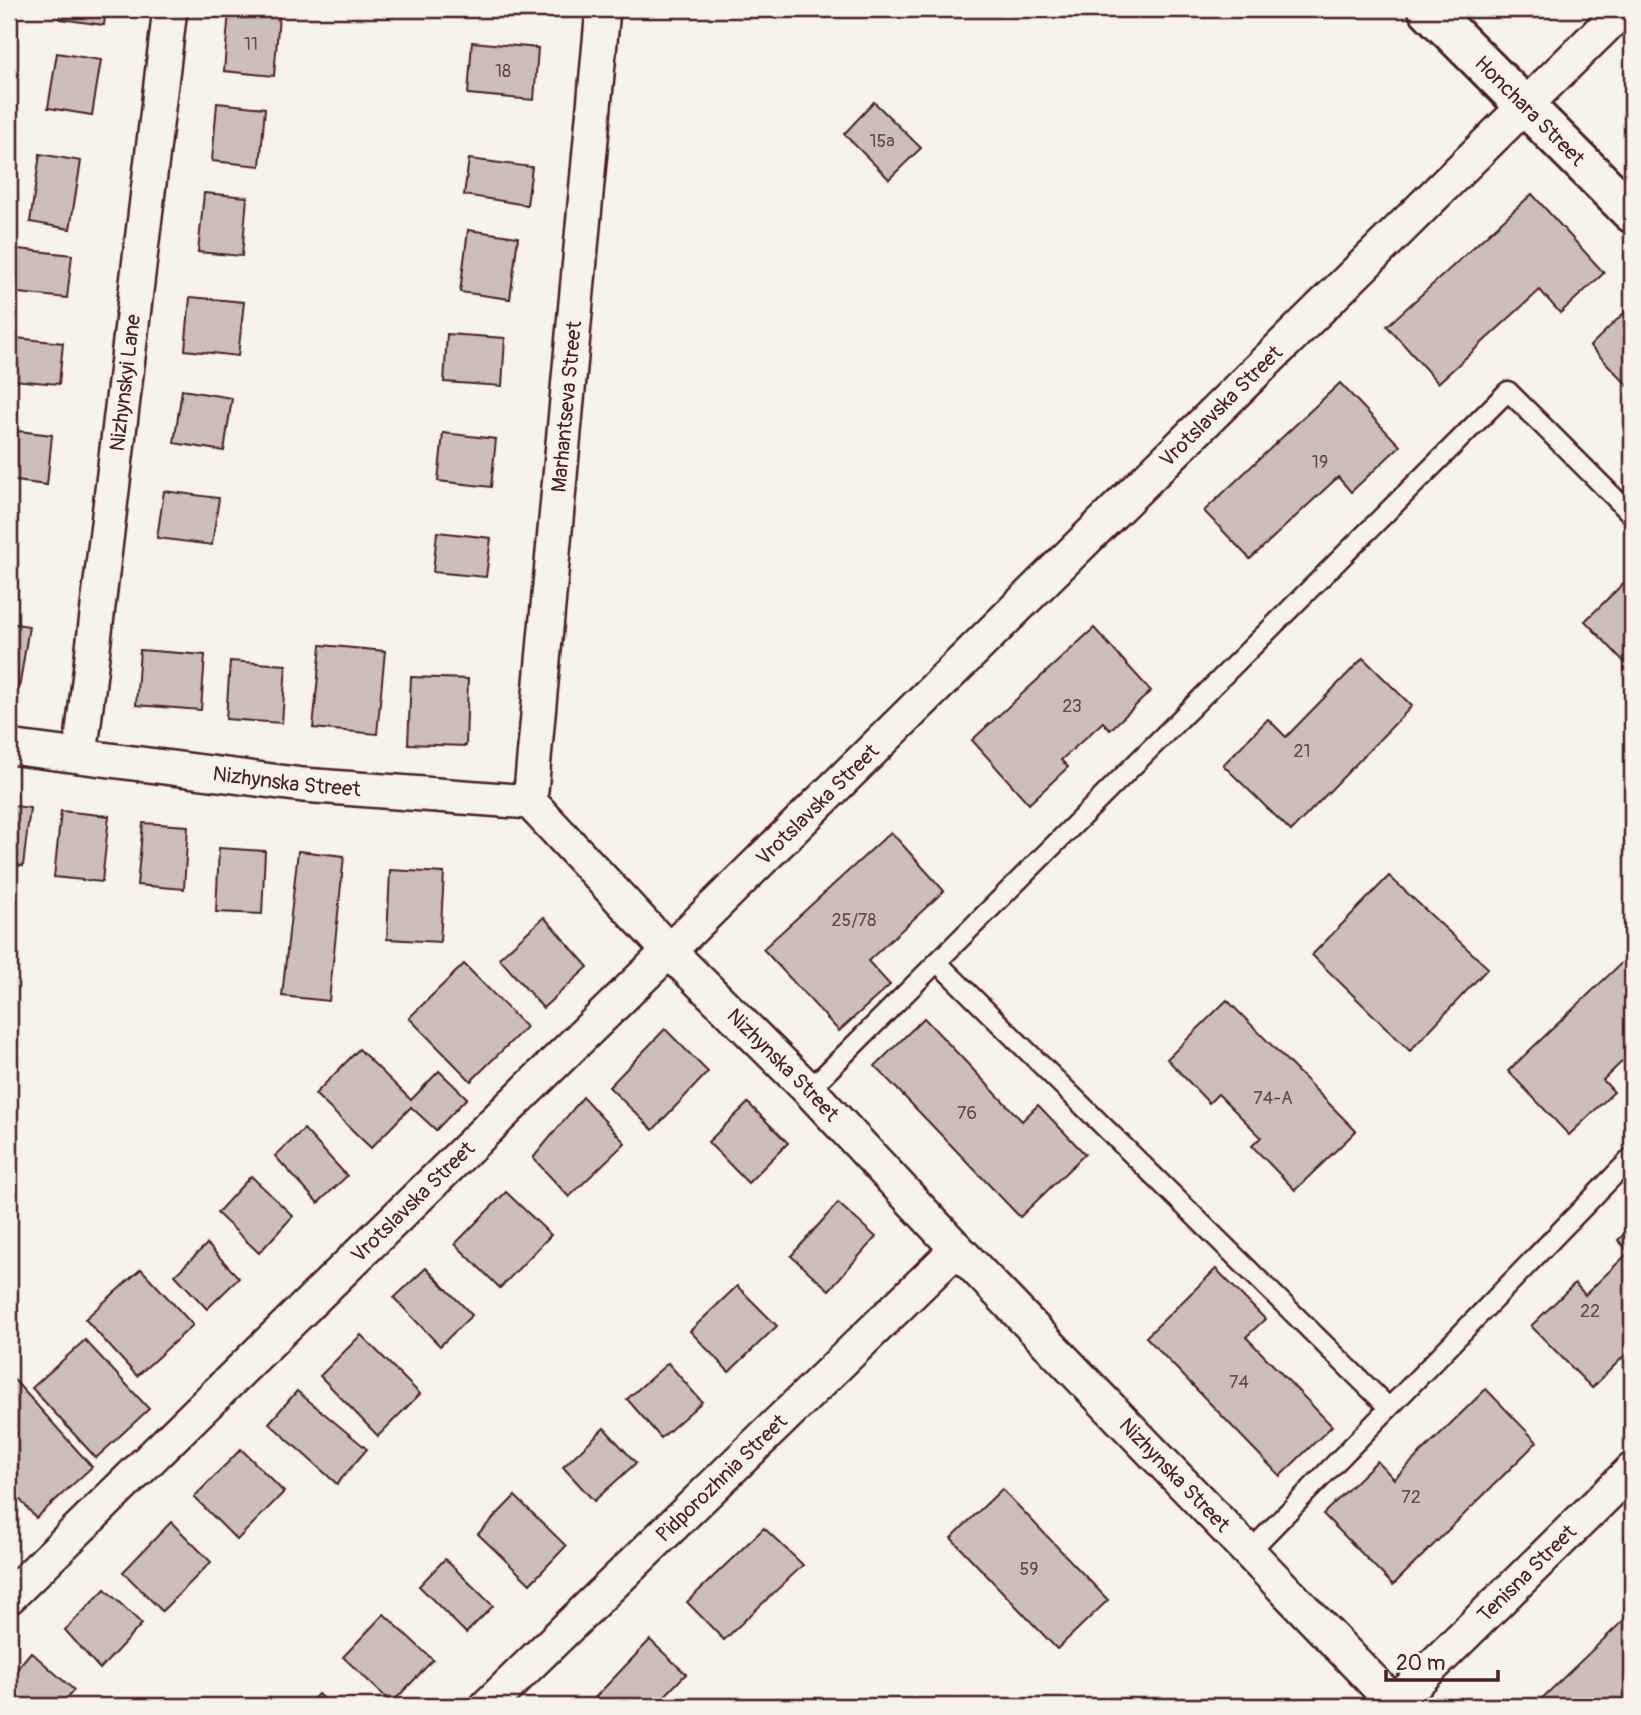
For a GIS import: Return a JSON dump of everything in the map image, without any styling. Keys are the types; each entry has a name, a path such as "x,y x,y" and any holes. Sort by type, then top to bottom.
{"street":[{"name":"Nizhynskyi Lane","path":"80,756 170,9"},
{"name":"Marhantseva Street","path":"530,803 603,9"},
{"name":"Honchara Street","path":"1428,9 1632,213"},
{"name":"Vrotslavska Street","path":"9,1597 669,951 1623,9"},
{"name":"Nizhynska Street","path":"9,747 303,785 530,803 669,951 809,1090 957,1249 1395,1705"},
{"name":"Pidporozhnia Street","path":"487,1706 957,1249"},
{"name":"Tenisna Street","path":"1395,1705 1632,1470"}],"lane":[{"path":"809,1090 1508,391 1632,515"},
{"path":"937,962 1389,1408"},
{"path":"1249,1552 1632,1157"}],"building":[{"path":"61,9 106,9 104,25 60,19"},
{"path":"229,11 279,16 274,76 224,71"},
{"path":"472,42 538,48 534,100 468,94"},
{"path":"57,53 101,60 92,115 48,108"},
{"path":"874,102 921,148 889,179 844,134"},
{"path":"217,103 265,108 260,166 212,161"},
{"path":"40,154 81,161 70,229 30,222"},
{"path":"469,159 532,167 527,205 464,195"},
{"path":"204,193 247,197 242,256 198,252"},
{"path":"1532,194 1604,273 1560,313 1540,290 1438,383 1387,326"},
{"path":"468,230 518,237 510,299 460,292"},
{"path":"9,248 72,255 67,298 9,292"},
{"path":"190,297 244,302 238,356 185,350"},
{"path":"1632,305 1632,390 1590,346"},
{"path":"447,334 505,338 502,386 444,382"},
{"path":"16,338 63,343 59,384 12,380"},
{"path":"1340,383 1400,446 1351,492 1338,477 1250,559 1204,511"},
{"path":"182,390 232,398 224,451 174,443"},
{"path":"9,430 52,435 47,485 9,480"},
{"path":"443,433 496,439 491,487 438,481"},
{"path":"164,491 219,498 212,545 157,538"},
{"path":"437,532 491,538 486,577 433,572"},
{"path":"1632,575 1632,670 1585,621"},
{"path":"9,623 29,626 19,689 9,687"},
{"path":"1094,628 1151,691 1110,730 1103,722 1061,760 1068,767 1029,804 972,740"},
{"path":"321,645 385,651 377,734 313,728"},
{"path":"140,650 205,655 201,710 136,705"},
{"path":"1363,658 1412,706 1291,831 1223,765 1268,719 1286,737"},
{"path":"230,661 286,665 282,723 226,719"},
{"path":"411,677 468,679 466,746 408,744"},
{"path":"9,805 30,808 23,866 9,864"},
{"path":"61,811 109,816 102,882 54,877"},
{"path":"143,823 188,826 184,889 137,885"},
{"path":"891,832 944,891 868,961 890,985 839,1031 763,949"},
{"path":"219,848 265,851 262,914 216,912"},
{"path":"298,851 344,856 329,1001 282,996"},
{"path":"390,870 444,873 440,942 387,939"},
{"path":"1389,876 1488,968 1410,1051 1312,955"},
{"path":"544,917 588,967 543,1008 499,958"},
{"path":"1632,953 1632,1052 1603,1080 1614,1092 1569,1135 1508,1071"},
{"path":"464,964 526,1027 471,1081 409,1018"},
{"path":"1227,1000 1356,1131 1295,1190 1252,1146 1261,1137 1218,1094 1209,1103 1167,1059"},
{"path":"924,1018 1022,1121 1038,1105 1085,1154 1020,1217 875,1066"},
{"path":"665,1029 708,1072 653,1130 609,1087"},
{"path":"359,1049 411,1100 439,1071 467,1098 436,1130 411,1107 371,1148 315,1094"},
{"path":"583,1097 625,1143 569,1197 533,1158"},
{"path":"748,1103 788,1143 748,1183 708,1142"},
{"path":"304,1129 347,1176 318,1203 275,1156"},
{"path":"251,1176 293,1216 259,1253 217,1213"},
{"path":"506,1192 551,1235 500,1288 455,1244"},
{"path":"838,1203 876,1237 829,1290 791,1256"},
{"path":"1632,1226 1632,1348 1592,1388 1531,1326 1575,1283 1585,1295 1629,1252 1618,1240"},
{"path":"207,1244 239,1278 207,1309 175,1275"},
{"path":"426,1268 472,1315 440,1346 394,1298"},
{"path":"141,1269 193,1325 137,1376 85,1319"},
{"path":"1216,1269 1265,1319 1246,1337 1332,1426 1280,1476 1146,1337"},
{"path":"737,1286 777,1326 729,1372 690,1331"},
{"path":"361,1335 420,1394 378,1436 320,1376"},
{"path":"85,1340 149,1409 96,1458 32,1388"},
{"path":"668,1363 702,1402 661,1438 627,1399"},
{"path":"9,1374 92,1467 36,1518 9,1487"},
{"path":"1486,1389 1537,1442 1393,1585 1323,1514 1377,1461 1394,1479"},
{"path":"297,1391 367,1449 337,1484 269,1423"},
{"path":"604,1428 636,1463 594,1501 563,1467"},
{"path":"241,1449 284,1492 237,1540 194,1497"},
{"path":"1002,1489 1108,1600 1057,1649 951,1538"},
{"path":"515,1496 566,1546 530,1584 478,1534"},
{"path":"171,1522 211,1562 162,1611 123,1572"},
{"path":"764,1528 803,1565 724,1640 687,1602"},
{"path":"445,1559 493,1606 466,1633 419,1586"},
{"path":"105,1589 142,1624 100,1669 65,1630"},
{"path":"1632,1612 1632,1706 1534,1706"},
{"path":"384,1614 433,1660 392,1703 343,1657"},
{"path":"650,1640 686,1674 655,1706 587,1706"},
{"path":"31,1652 74,1690 60,1706 9,1706 9,1678"},
{"path":"318,1694 331,1706 307,1706"}]}
